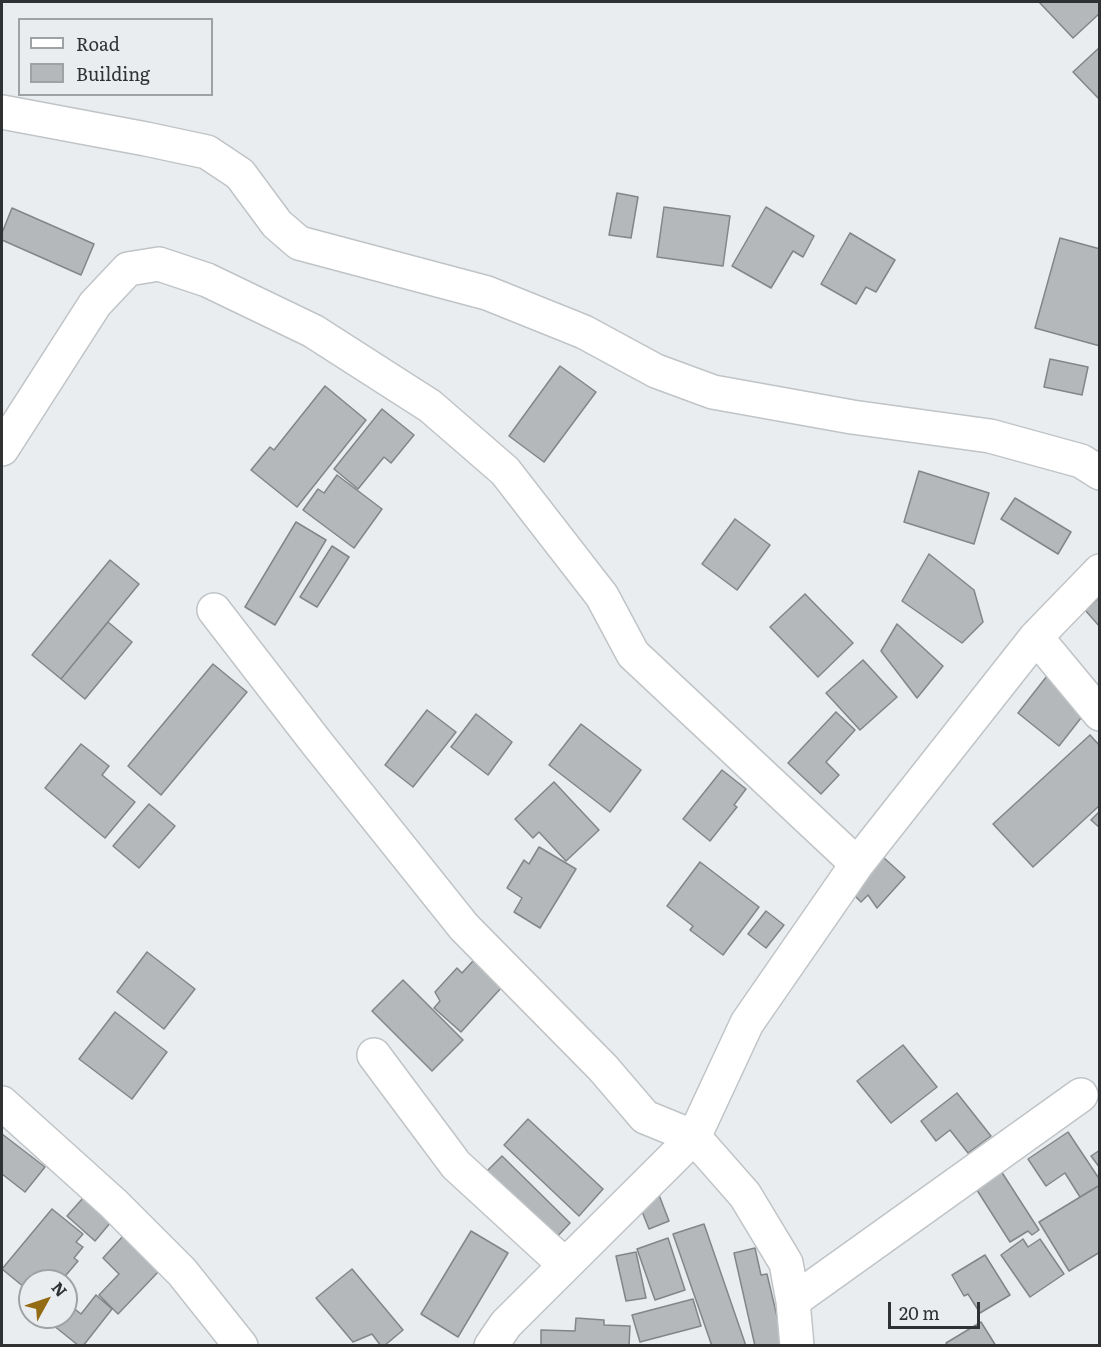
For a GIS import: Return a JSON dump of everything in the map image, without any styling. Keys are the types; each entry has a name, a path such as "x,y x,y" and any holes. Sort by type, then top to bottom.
{"street":[{"path":"2,112 207,152 240,174 278,224 299,243 487,293 584,332 656,371 713,392 852,417 990,436 1081,461 1100,473"},
{"path":"2,449 95,304 128,269 159,264 207,280 281,315 313,331 430,406 505,471 602,596 633,654 857,864"},
{"path":"491,1346 506,1324 694,1137 747,1023 857,864 1036,637 1100,571"},
{"path":"214,610 464,927 603,1068 645,1117 694,1137 745,1195 786,1263 793,1301 796,1346"},
{"path":"1036,637 1100,714"},
{"path":"374,1055 456,1165 565,1265"},
{"path":"793,1301 1081,1095"},
{"path":"2,1103 113,1203 182,1272 241,1346"}],"building":[{"path":"1039,2 1100,2 1100,13 1073,38"},
{"path":"1100,47 1100,100 1073,72"},
{"path":"617,193 638,197 631,238 609,235"},
{"path":"664,207 730,216 723,266 657,257"},
{"path":"766,207 814,236 803,257 793,251 771,288 732,266"},
{"path":"12,208 94,244 81,275 2,240 2,233"},
{"path":"850,233 895,260 876,292 866,287 856,304 821,284"},
{"path":"1060,238 1100,249 1100,346 1035,328"},
{"path":"1050,359 1088,367 1082,395 1044,387"},
{"path":"560,366 596,392 544,462 509,436"},
{"path":"325,386 366,420 297,507 251,470 270,447 274,450"},
{"path":"382,409 414,435 391,463 384,457 358,489 334,469"},
{"path":"919,471 989,493 974,544 904,522"},
{"path":"337,475 382,509 354,548 303,510 318,489 324,493"},
{"path":"1015,498 1071,532 1058,554 1001,519"},
{"path":"735,519 770,545 737,590 702,564"},
{"path":"296,522 326,540 275,625 245,607"},
{"path":"332,546 349,557 317,607 300,597"},
{"path":"929,554 974,590 983,622 962,643 902,601"},
{"path":"110,560 139,584 61,679 32,655"},
{"path":"805,594 853,643 818,677 770,627"},
{"path":"1100,597 1100,627 1085,610"},
{"path":"108,622 132,642 85,699 61,679"},
{"path":"897,624 943,666 917,698 881,651"},
{"path":"863,660 897,697 860,730 826,693"},
{"path":"213,664 247,692 161,795 128,766"},
{"path":"1047,676 1088,709 1059,746 1018,713"},
{"path":"427,710 456,732 413,787 385,765"},
{"path":"836,712 855,730 826,762 839,775 821,794 788,763"},
{"path":"476,714 512,742 488,775 451,747"},
{"path":"581,724 641,770 610,812 549,765"},
{"path":"1090,735 1100,746 1100,805 1033,867 993,824"},
{"path":"81,744 109,766 102,775 135,802 105,838 45,788"},
{"path":"722,770 746,789 734,805 737,807 710,841 683,819"},
{"path":"554,782 599,830 566,861 539,832 533,838 515,819"},
{"path":"149,804 175,826 139,868 113,846"},
{"path":"1100,811 1100,828 1091,820"},
{"path":"539,847 576,869 540,928 514,912 522,898 507,888 524,860 529,864"},
{"path":"883,857 905,877 877,908 868,895 861,902 851,892"},
{"path":"700,862 759,907 723,955 690,930 693,926 667,906"},
{"path":"766,911 784,925 766,948 748,934"},
{"path":"147,952 195,989 164,1029 117,992"},
{"path":"473,961 502,987 461,1032 434,1008 440,1001 435,992 457,968 462,973"},
{"path":"403,980 463,1040 432,1071 372,1011"},
{"path":"115,1012 167,1052 132,1099 79,1059"},
{"path":"903,1045 937,1087 891,1123 857,1081"},
{"path":"957,1093 991,1136 968,1153 950,1130 936,1141 921,1121"},
{"path":"528,1119 603,1189 579,1216 504,1145"},
{"path":"1068,1132 1100,1180 1100,1185 1080,1197 1065,1173 1046,1186 1028,1159"},
{"path":"2,1134 45,1167 25,1192 2,1174"},
{"path":"1100,1150 1100,1168 1091,1156"},
{"path":"502,1156 570,1223 553,1241 484,1174"},
{"path":"1001,1171 1039,1230 1032,1235 1028,1231 1010,1242 975,1187"},
{"path":"1100,1185 1100,1252 1069,1271 1039,1222"},
{"path":"659,1195 669,1221 649,1229 639,1204"},
{"path":"83,1198 111,1222 95,1241 67,1216"},
{"path":"52,1209 83,1234 76,1242 83,1247 74,1258 78,1261 71,1269 18,1269 18,1282 2,1269"},
{"path":"704,1224 746,1346 712,1346 673,1234"},
{"path":"471,1231 508,1253 458,1337 421,1314"},
{"path":"124,1235 160,1270 118,1314 99,1295 119,1274 103,1258"},
{"path":"668,1238 685,1290 655,1300 637,1249"},
{"path":"1023,1239 1028,1247 1040,1239 1064,1274 1030,1297 1001,1255"},
{"path":"755,1248 761,1275 767,1274 784,1346 755,1346 734,1253"},
{"path":"636,1252 646,1298 626,1301 616,1256"},
{"path":"985,1255 1010,1295 980,1313 968,1294 964,1296 952,1275"},
{"path":"352,1269 403,1330 384,1346 381,1346 372,1334 353,1342 316,1298"},
{"path":"96,1295 112,1309 83,1346 79,1346 58,1329 78,1329 78,1312 81,1314"},
{"path":"693,1299 701,1326 640,1342 632,1315"},
{"path":"576,1318 604,1320 604,1325 630,1326 629,1346 541,1346 541,1330 575,1331"},
{"path":"981,1322 996,1346 948,1346 946,1343"}]}
